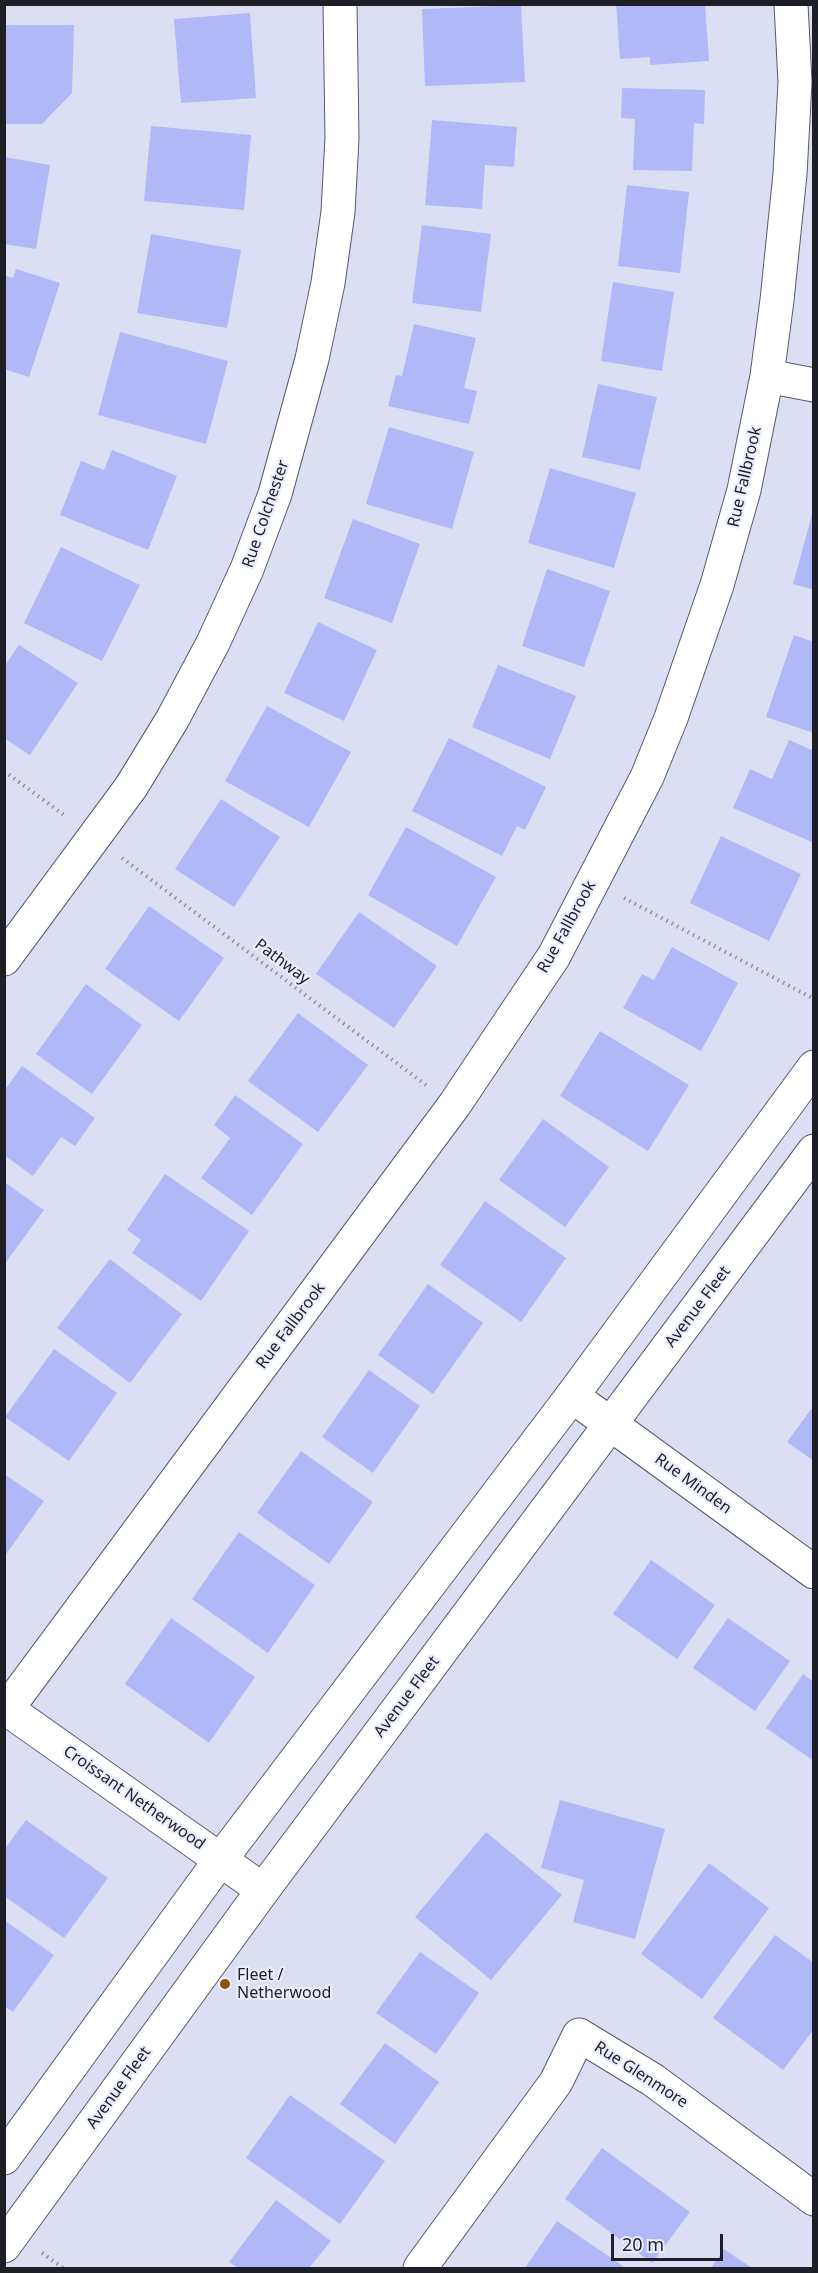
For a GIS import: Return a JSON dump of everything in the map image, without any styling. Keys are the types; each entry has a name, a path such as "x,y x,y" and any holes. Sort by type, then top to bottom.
{"street":[{"name":"Rue Colchester","path":"4,959 131,787 172,720 213,643 242,580 275,494 312,359 328,283 338,212 342,138 340,4"},
{"name":"Rue Fallbrook","path":"5,1710 455,1104 554,956 647,777 671,718 717,585 744,490 767,375 790,174 795,81 791,4"},
{"path":"767,375 813,385"},
{"path":"4,2158 221,1859 572,1396 813,1067"},
{"name":"Avenue Fleet","path":"20,2247 263,1890 813,1151"},
{"name":"Rue Minden","path":"572,1396 813,1572"},
{"name":"Croissant Netherwood","path":"5,1710 263,1890"},
{"name":"Rue Glenmore","path":"420,2268 556,2082 579,2035 654,2080 813,2199"}],"path":[{"path":"4,771 70,819"},
{"name":"Pathway","path":"120,855 429,1087"},
{"path":"620,896 813,999"},
{"path":"20,2247 63,2268"}],"building":[{"path":"616,4 705,4 709,61 650,65 650,57 620,59"},
{"path":"521,5 525,82 425,86 422,9"},
{"path":"250,13 256,98 181,103 174,19"},
{"path":"4,25 74,25 72,93 42,124 4,124"},
{"path":"622,88 705,90 704,124 694,123 692,171 633,170 635,119 621,118"},
{"path":"432,120 517,127 514,167 485,165 482,209 425,205"},
{"path":"151,126 251,135 244,210 144,201"},
{"path":"4,157 50,165 36,249 4,244"},
{"path":"627,185 689,192 680,273 618,266"},
{"path":"422,225 491,234 481,312 412,303"},
{"path":"151,234 241,250 227,328 137,313"},
{"path":"16,269 60,283 29,377 4,369 4,275 13,278"},
{"path":"613,282 674,292 662,371 601,361"},
{"path":"414,324 476,338 464,388 477,391 469,424 388,406 396,375 402,376"},
{"path":"120,332 228,361 206,444 98,415"},
{"path":"598,384 657,397 640,470 582,457"},
{"path":"389,427 474,452 452,529 366,504"},
{"path":"112,450 177,476 148,550 60,515 81,461 104,470"},
{"path":"550,468 636,493 614,568 528,543"},
{"path":"814,511 814,590 793,584"},
{"path":"353,519 420,544 392,623 324,598"},
{"path":"61,547 140,585 102,661 24,623"},
{"path":"547,569 610,591 584,667 522,646"},
{"path":"318,622 377,650 344,721 284,693"},
{"path":"794,635 814,642 814,733 766,717"},
{"path":"19,645 78,683 30,755 4,738 4,667"},
{"path":"498,665 576,696 550,759 472,727"},
{"path":"267,706 351,752 309,827 225,781"},
{"path":"449,738 546,787 525,830 517,826 502,856 412,811"},
{"path":"789,740 814,751 814,843 733,808 750,769 772,779"},
{"path":"221,799 280,837 234,907 175,869"},
{"path":"406,827 496,877 457,946 368,895"},
{"path":"721,836 801,874 769,941 690,903"},
{"path":"149,906 224,958 179,1021 105,969"},
{"path":"359,912 437,966 394,1028 316,974"},
{"path":"672,947 738,983 701,1051 623,1008 642,974 654,980"},
{"path":"86,984 142,1025 92,1094 36,1054"},
{"path":"298,1013 368,1065 318,1132 248,1081"},
{"path":"600,1031 689,1085 648,1151 560,1096"},
{"path":"22,1066 95,1118 75,1146 61,1137 33,1176 4,1155 4,1091"},
{"path":"235,1095 303,1144 252,1215 201,1178 230,1138 214,1125"},
{"path":"543,1119 609,1167 565,1227 499,1180"},
{"path":"165,1174 249,1231 201,1301 132,1253 141,1240 127,1230"},
{"path":"4,1182 44,1210 4,1265"},
{"path":"485,1201 566,1258 521,1322 440,1265"},
{"path":"110,1259 182,1314 130,1383 57,1328"},
{"path":"428,1284 483,1323 433,1394 378,1355"},
{"path":"54,1349 117,1393 69,1461 5,1417"},
{"path":"369,1370 420,1406 373,1473 322,1437"},
{"path":"814,1405 814,1461 787,1442"},
{"path":"301,1451 373,1502 329,1564 257,1513"},
{"path":"4,1474 44,1501 4,1557"},
{"path":"239,1532 315,1585 268,1653 192,1599"},
{"path":"651,1560 715,1605 677,1659 613,1614"},
{"path":"171,1618 255,1677 209,1743 125,1684"},
{"path":"728,1618 790,1661 755,1711 693,1668"},
{"path":"803,1674 814,1682 814,1761 766,1728"},
{"path":"560,1800 665,1829 635,1939 573,1922 584,1880 541,1868"},
{"path":"26,1820 108,1878 64,1938 4,1896 4,1850"},
{"path":"486,1832 562,1895 491,1980 415,1917"},
{"path":"709,1863 769,1908 702,1999 641,1954"},
{"path":"4,1920 54,1955 13,2012 4,2006"},
{"path":"775,1935 814,1963 814,2029 783,2070 713,2018"},
{"path":"420,1952 479,1993 436,2054 376,2013"},
{"path":"385,2043 439,2082 395,2144 340,2104"},
{"path":"290,2095 385,2161 340,2224 246,2158"},
{"path":"602,2148 690,2212 652,2263 565,2199"},
{"path":"276,2200 331,2241 309,2268 238,2268 229,2262"},
{"path":"557,2221 623,2266 622,2268 525,2268"},
{"path":"724,2249 752,2268 711,2268"}],"place":[{"name":"Fleet / Netherwood","path":"225,1984"}]}
